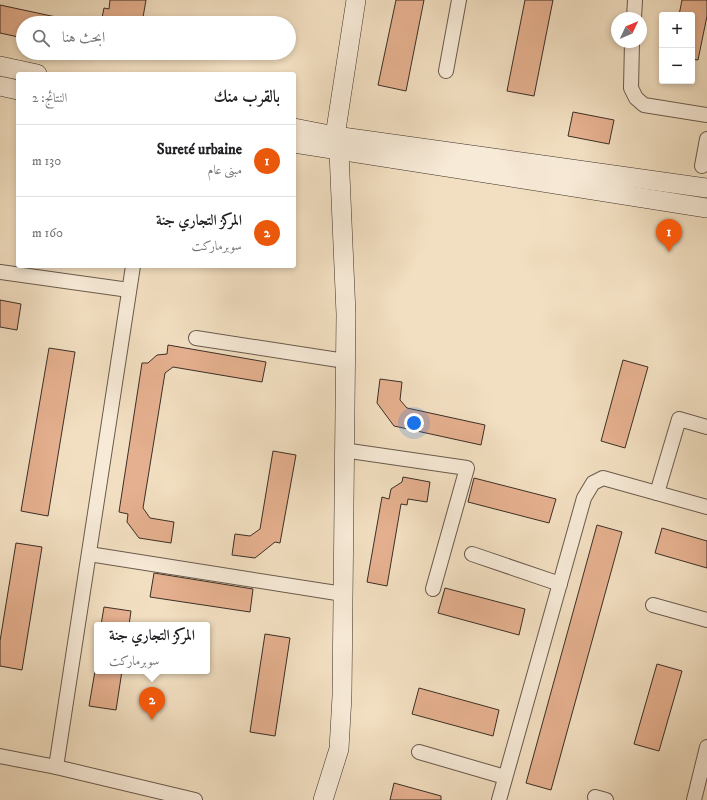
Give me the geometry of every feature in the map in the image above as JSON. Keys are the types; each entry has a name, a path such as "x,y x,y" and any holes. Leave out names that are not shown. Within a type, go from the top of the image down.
{"main road":[{"path":"323,800 339,749 342,696 343,450 346,314 337,144 356,0"},
{"path":"0,66 28,72"},
{"path":"0,86 16,90"},
{"path":"296,129 337,144 707,208"},
{"path":"296,144 337,144 707,188"}],"street":[{"path":"446,71 459,0"},
{"path":"634,12 635,0"},
{"path":"632,48 631,88 636,98 644,105 707,115"},
{"path":"702,166 707,139"},
{"path":"56,767 133,268"},
{"path":"0,272 129,290"},
{"path":"196,338 345,361"},
{"path":"657,493 679,419 707,427"},
{"path":"343,450 467,468 433,589"},
{"path":"499,800 584,498 593,483 603,478 707,507"},
{"path":"89,554 343,594"},
{"path":"472,554 560,584"},
{"path":"653,605 707,620"},
{"path":"694,800 707,747"},
{"path":"419,752 505,777"},
{"path":"0,756 56,767 195,800"}],"building":[{"path":"110,0 146,0 143,16 102,16 104,8 109,9"},
{"path":"396,0 424,0 406,91 378,85"},
{"path":"525,0 553,0 534,96 507,91"},
{"path":"682,0 707,0 707,16 698,60 695,60 695,12 680,12"},
{"path":"0,5 51,16 16,16 16,36 0,33"},
{"path":"573,112 614,120 609,144 568,136"},
{"path":"0,300 21,304 17,330 0,327"},
{"path":"168,345 266,362 262,382 173,367 165,373 143,508 150,518 174,522 171,543 139,538 127,522 128,514 119,512 142,363 148,363 157,355 167,354"},
{"path":"49,348 75,352 48,516 21,511"},
{"path":"623,360 648,367 625,448 601,441"},
{"path":"380,379 402,382 400,400 407,408 485,425 481,445 394,426 377,403"},
{"path":"273,451 296,455 280,543 275,542 255,558 232,555 235,534 250,536 260,529"},
{"path":"403,477 430,482 427,502 408,499 407,505 401,504 387,586 367,582 382,497 389,499 391,489 402,482"},
{"path":"474,478 556,499 549,523 468,502"},
{"path":"597,525 622,532 551,790 526,783"},
{"path":"662,528 707,541 707,568 655,553"},
{"path":"16,543 42,547 22,670 0,666 0,641"},
{"path":"154,573 253,589 250,612 150,597"},
{"path":"445,588 525,609 519,635 438,613"},
{"path":"104,607 131,611 129,622 102,622"},
{"path":"265,634 290,638 275,736 250,732"},
{"path":"657,664 682,671 659,751 634,744"},
{"path":"94,674 122,674 116,710 89,706"},
{"path":"419,688 499,710 493,736 412,714"},
{"path":"394,783 441,796 441,800 390,800"}],"place":[{"name":"Sureté urbaine","path":"669,252"},
{"name":"المركز التجاري جنة","path":"152,720"}]}
